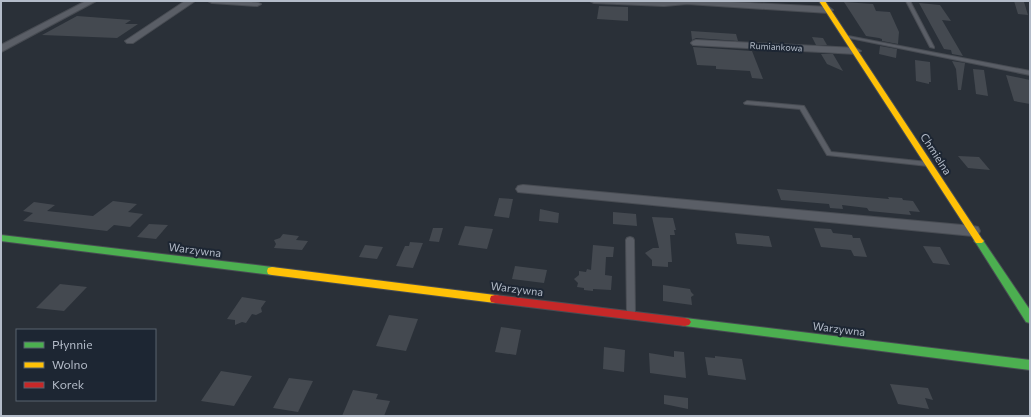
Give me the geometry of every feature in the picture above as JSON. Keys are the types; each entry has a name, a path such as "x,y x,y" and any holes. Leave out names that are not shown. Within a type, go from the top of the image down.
{"street":[{"path":"1,49 92,1"},
{"path":"130,40 191,1"},
{"path":"212,1 257,4"},
{"path":"594,1 664,4 687,2 829,10"},
{"name":"Chmielna","path":"822,1 1030,319"},
{"name":"Rumiankowa","path":"696,42 856,52"},
{"path":"523,189 973,231"},
{"name":"Warzywna","path":"1,238 1030,365"}],"lane":[{"path":"908,1 932,47"},
{"path":"845,36 1030,73"},
{"path":"747,103 802,107 829,154 928,164"},
{"path":"630,240 630,316"}],"building":[{"path":"1014,1 1024,2 1028,15 1018,14"},
{"path":"844,2 873,4 876,11 890,12 899,32 898,44 882,41 882,39 879,38 866,36"},
{"path":"919,3 940,5 951,21 942,20 963,56 952,54 951,50 944,49"},
{"path":"599,6 628,7 628,21 597,19"},
{"path":"77,16 131,20 125,24 138,24 117,38 42,35"},
{"path":"691,31 736,34 738,41 696,38 692,40"},
{"path":"812,37 823,38 827,45 816,45"},
{"path":"880,46 897,49 896,58 879,54"},
{"path":"693,47 752,51 763,79 752,78 750,71 716,69 716,66 697,65"},
{"path":"821,54 833,54 843,71 827,64"},
{"path":"915,60 930,62 931,82 929,82 929,84 916,81"},
{"path":"952,61 965,63 961,90 958,90 956,69"},
{"path":"973,69 984,70 988,96 976,94"},
{"path":"1006,75 1030,80 1030,104 1014,101"},
{"path":"958,156 979,157 990,170 968,168"},
{"path":"777,189 889,199 888,197 902,198 903,200 913,201 920,212 909,211 911,215 869,211 867,208 842,205 843,209 830,208 829,204 781,200"},
{"path":"499,198 513,199 509,218 494,216"},
{"path":"113,201 137,204 128,212 143,214 130,227 114,225 107,231 23,221 33,213 23,211 34,202 55,205 47,211 93,216"},
{"path":"540,209 559,213 558,223 539,221"},
{"path":"613,212 636,214 637,226 613,224"},
{"path":"652,217 673,218 676,230 674,230 675,235 670,235 672,262 668,262 668,267 652,266 652,260 645,253 653,248 659,248"},
{"path":"149,224 168,225 156,239 137,237"},
{"path":"465,226 493,229 487,249 458,245"},
{"path":"433,228 443,228 439,242 429,241"},
{"path":"814,228 831,229 833,233 852,235 853,238 860,238 867,257 854,256 851,250 821,247"},
{"path":"735,233 769,236 772,247 737,244"},
{"path":"283,234 299,236 296,240 308,241 302,250 274,248 276,244 274,240 280,238"},
{"path":"410,242 423,243 413,268 396,266 405,246 409,246"},
{"path":"365,245 383,247 377,259 359,257"},
{"path":"593,245 614,247 613,257 606,257 605,275 612,276 611,290 593,289 593,291 584,290 584,288 577,287 578,283 574,279 579,275 579,271 586,272 587,269 591,270"},
{"path":"923,246 940,247 950,265 933,263"},
{"path":"515,266 547,270 544,283 512,279"},
{"path":"60,284 87,287 64,311 36,308"},
{"path":"663,285 690,289 694,295 691,297 692,305 663,301"},
{"path":"242,297 266,301 261,308 262,312 256,315 252,314 246,323 242,322 235,325 235,320 227,319"},
{"path":"389,315 418,319 406,351 376,346"},
{"path":"501,327 521,330 516,355 495,352"},
{"path":"604,347 625,350 624,372 603,369"},
{"path":"674,351 684,352 686,378 650,373 649,353 674,357"},
{"path":"715,356 742,359 746,380 708,375 705,357 715,358"},
{"path":"221,371 252,376 234,406 201,401"},
{"path":"289,378 313,381 298,412 273,408"},
{"path":"890,384 928,388 933,400 925,398 929,409 898,404"},
{"path":"353,390 378,394 376,399 390,401 384,416 342,416"},
{"path":"664,395 688,398 688,409 664,404"}],"traffic: fast":[{"path":"1,238 272,271"},
{"path":"979,241 1030,319"},
{"path":"685,322 1030,365"}],"traffic: slow":[{"path":"822,1 979,241"},
{"path":"272,271 495,299"}],"traffic: jam":[{"path":"495,299 685,322"}]}
